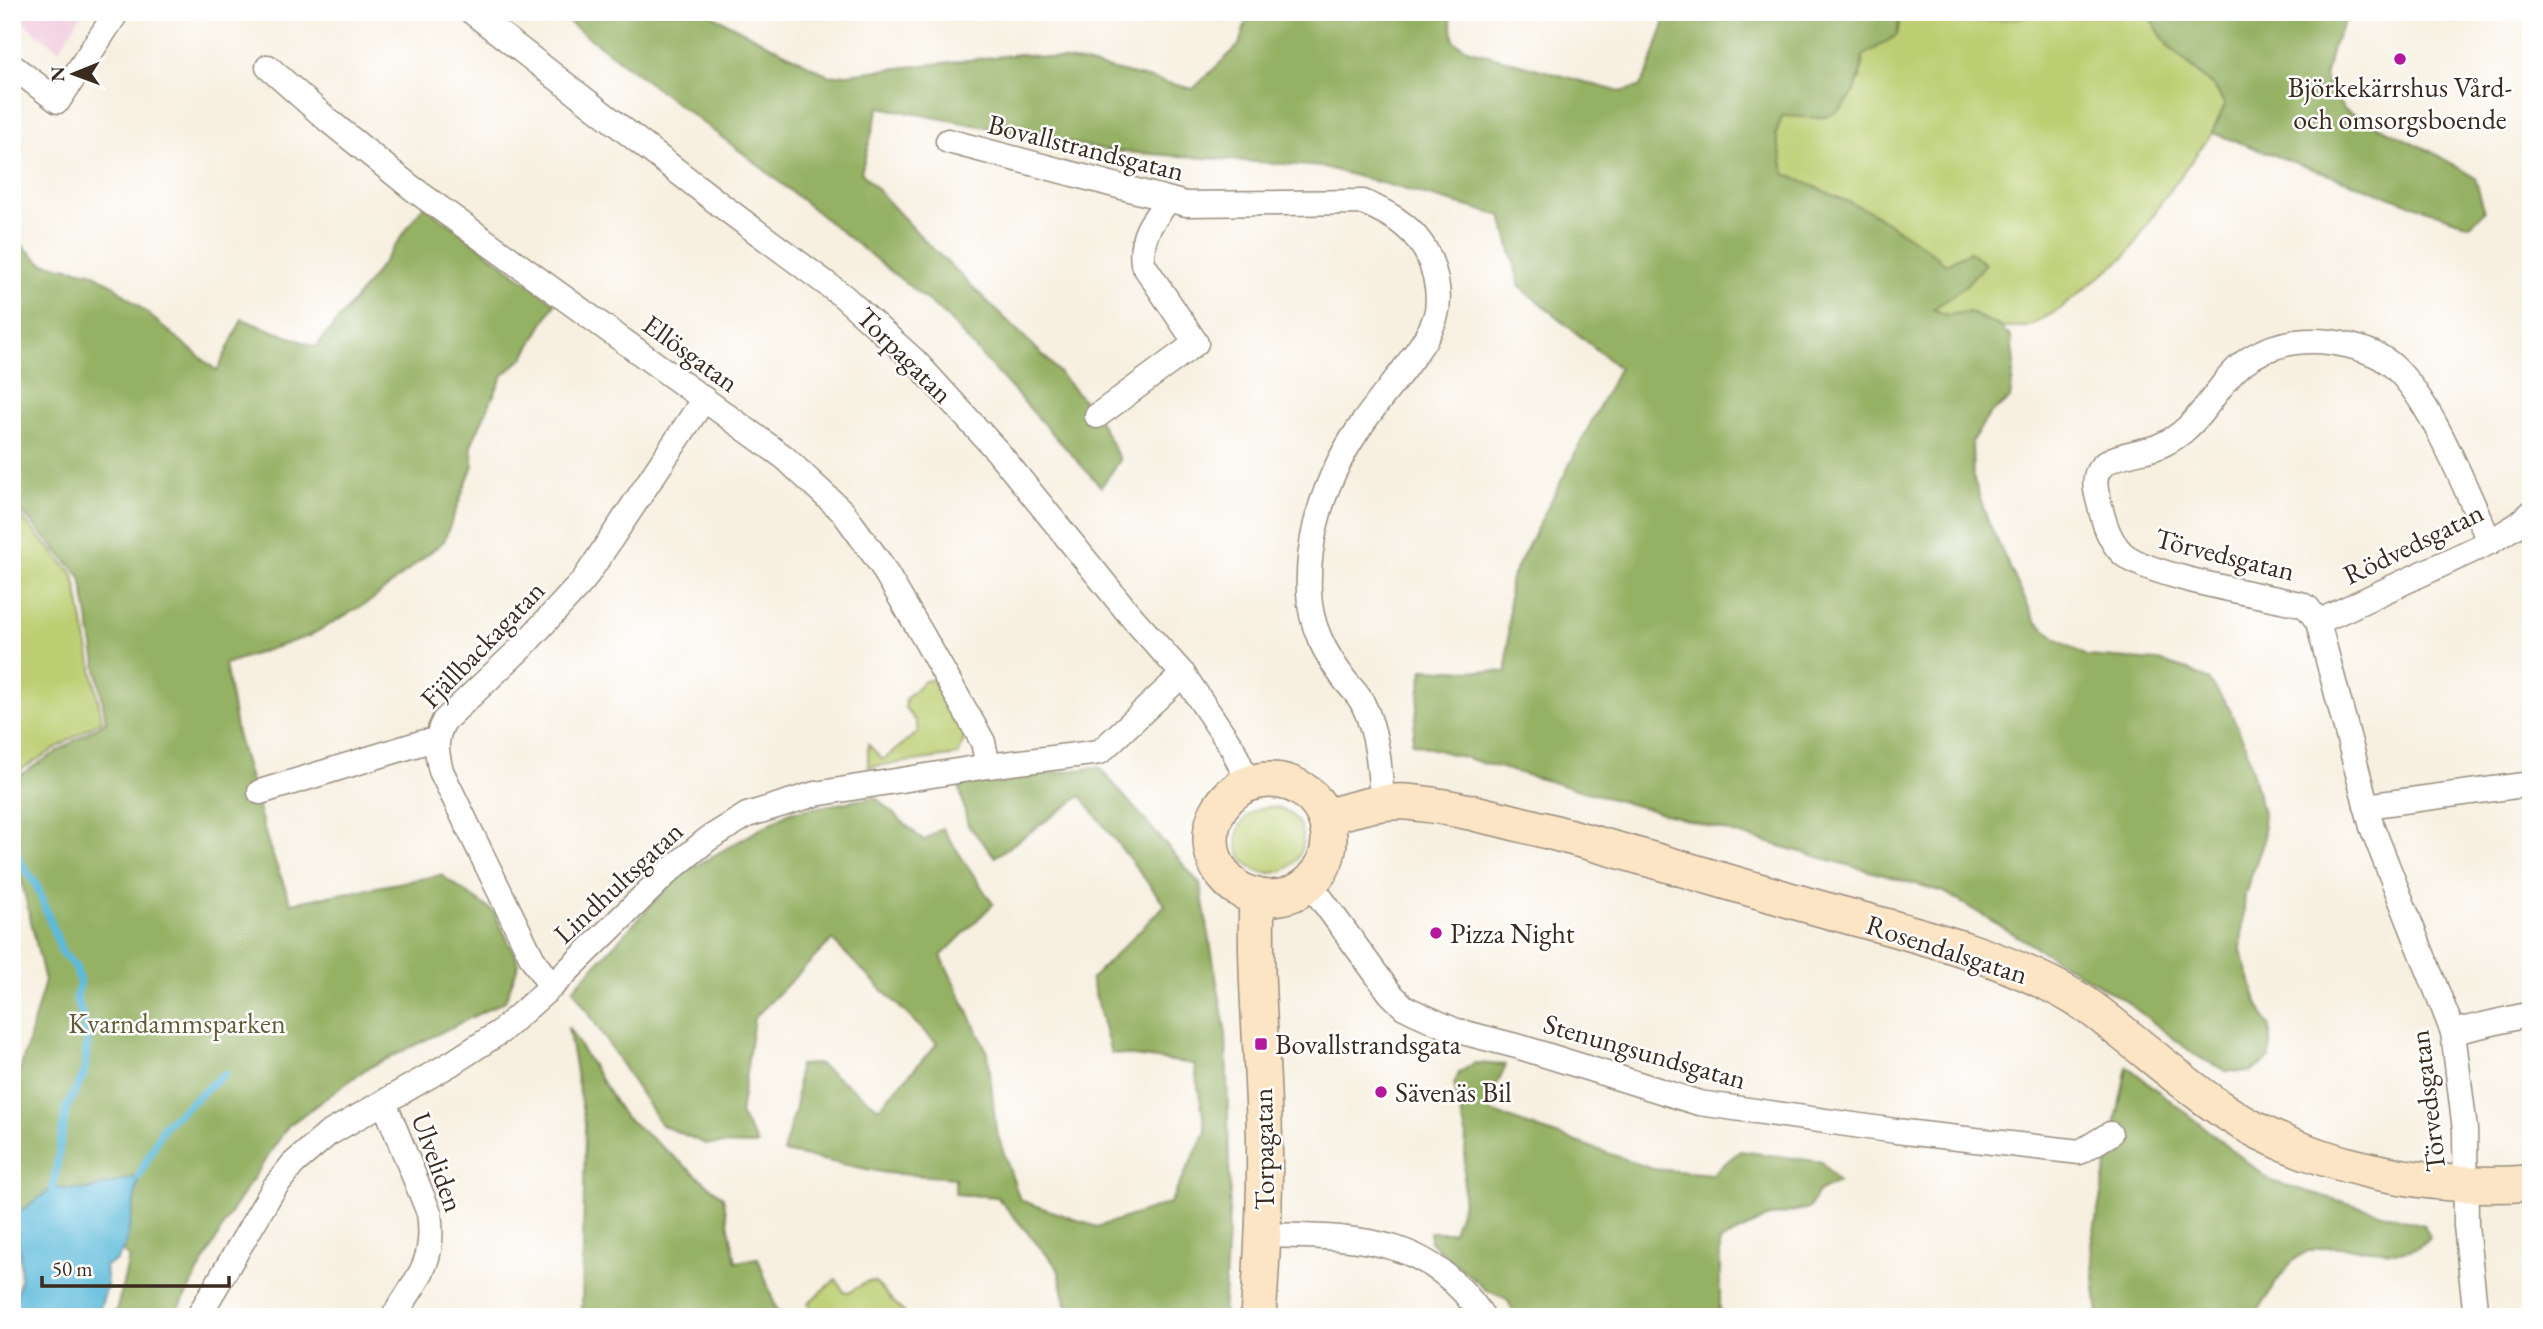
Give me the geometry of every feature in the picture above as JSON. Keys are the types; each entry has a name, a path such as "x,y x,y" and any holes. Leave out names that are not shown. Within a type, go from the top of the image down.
{"street":[{"path":"12,66 58,101 117,12"},
{"name":"Torpagatan","path":"472,12 843,296 916,362 998,452 1130,615 1183,674 1233,749 1249,785"},
{"name":"Ellösgatan","path":"268,67 329,121 412,188 784,457 844,512 880,563 929,646 983,742 988,766"},
{"name":"Bovallstrandsgatan","path":"948,142 1186,204 1363,202 1388,213 1413,232 1428,254 1435,273 1437,292 1437,313 1428,337 1357,430 1338,463 1319,509 1310,560 1312,621 1326,654 1363,702 1377,751 1382,802"},
{"path":"1097,416 1196,343 1143,264 1141,250 1151,221 1169,201"},
{"name":"Törvedsgatan","path":"2476,1317 2467,1244 2465,1130 2453,1032 2400,902 2366,806 2318,622 2308,608 2300,604 2155,570 2124,555 2111,539 2103,519 2095,486 2096,477 2101,467 2109,461 2158,446 2190,426 2236,369 2252,357 2270,348 2292,342 2334,343 2377,356 2393,367 2416,393 2432,420 2490,542"},
{"name":"Fjällbackagatan","path":"551,987 532,958 441,771 435,742 444,721 521,648 583,581 704,399"},
{"name":"Rödvedsgatan","path":"2318,622 2490,542 2531,513"},
{"name":"Lindhultsgatan","path":"198,1317 274,1188 293,1164 328,1134 452,1063 500,1032 551,987 669,871 708,839 747,815 815,794 988,766 1100,752 1183,674"},
{"path":"260,792 424,741 435,742"},
{"path":"1268,780 1291,784 1310,796 1325,817 1328,829 1327,852 1322,866 1309,882 1288,895 1257,897 1243,891 1225,877 1217,864 1211,841 1213,826 1222,805 1233,794 1249,785 1268,780"},
{"path":"2366,806 2531,784"},
{"name":"Rosendalsgatan","path":"1325,817 1382,802 1442,807 1582,840 1983,957 2033,976 2079,1000 2223,1110 2301,1152 2355,1167 2466,1185 2531,1183"},
{"name":"Stenungsundsgatan","path":"1309,882 1390,993 1414,1013 1454,1030 1520,1047 1699,1103 1754,1112 2080,1152 2110,1134"},
{"name":"Torpagatan","path":"1257,897 1255,950 1264,1119 1264,1235 1258,1317"},
{"path":"2453,1032 2531,1014"},
{"name":"Ulveliden","path":"384,1102 426,1203 432,1230 431,1248 425,1268 393,1317"},
{"path":"1264,1235 1326,1237 1390,1245 1416,1255 1452,1280 1471,1298 1483,1317"}],"shaded area":[{"path":"12,12 83,12 59,50 12,15"}],"green space":[{"path":"555,12 706,12 830,76 1020,54 1081,62 1193,89 1239,45 1249,12 1452,12 1454,41 1470,50 1620,92 1639,87 1648,72 1668,12 1901,12 1897,35 1863,56 1854,92 1844,106 1823,117 1782,116 1776,134 1785,174 1869,211 1946,264 1969,252 1985,264 1964,287 1933,309 1946,315 1968,312 2001,327 2011,337 2014,364 2010,399 1989,415 1972,441 1973,477 1988,521 2035,621 2056,638 2086,656 2158,661 2188,670 2209,680 2229,708 2246,746 2263,814 2264,840 2245,894 2241,950 2257,1001 2270,1027 2270,1059 2250,1072 2226,1071 2195,1055 2127,1002 1944,892 1412,743 1423,669 1507,672 1510,581 1619,368 1520,287 1502,216 1323,167 1112,151 879,107 861,172 925,241 1049,361 1097,416 1120,460 1101,487 943,313 748,157"},
{"path":"1901,12 1939,12 1968,22 2023,18 2038,12 2146,12 2169,47 2216,89 2225,105 2212,133 2128,254 2060,309 2028,327 2001,327 1968,312 1946,315 1933,309 1964,287 1946,267 1926,249 1882,220 1785,174 1776,134 1782,116 1827,116 1860,78 1863,56 1897,35"},
{"path":"2146,12 2350,12 2332,47 2325,77 2343,109 2432,152 2475,178 2485,212 2470,225 2212,133 2225,105 2216,89 2169,47"},
{"name":"Kvarndammsparken","path":"424,205 555,303 524,357 503,375 471,445 473,465 444,541 372,600 309,636 225,664 237,734 269,846 291,903 441,875 494,912 519,963 505,1001 366,1069 288,1126 232,1210 174,1317 115,1317 129,1258 98,1223 62,1191 12,1227 12,1099 45,981 12,841 12,780 106,721 81,577 12,501 12,237 42,263 91,272 113,285 217,371 242,319 316,347 369,282"},
{"path":"12,507 74,575 102,720 12,775"},
{"path":"934,680 967,732 958,755 868,767 868,744 883,760 918,732 916,721 905,708 906,698 923,682"},
{"path":"1099,767 1200,884 1226,1034 1230,1197 1223,1317 1069,1317 1058,1268 997,1197 955,1194 955,1178 886,1173 783,1152 796,1107 799,1065 819,1064 879,1108 937,1044 832,940 754,1018 740,1114 758,1145 706,1144 661,1125 573,989 678,876 790,812 875,797 924,841 942,828 993,904 941,956 988,1053 996,1130 1020,1200 1097,1227 1170,1203 1206,1132 1194,1064 1111,1053 1091,979 1165,905 1081,796 995,857 968,825 959,785"},
{"path":"1263,807 1277,807 1289,812 1298,821 1303,840 1301,853 1294,864 1277,873 1263,873 1251,868 1242,859 1237,847 1237,833 1242,821 1251,812"},
{"path":"568,1027 623,1115 723,1197 736,1262 758,1258 779,1317 582,1317 585,1124"},
{"path":"1474,1063 1506,1065 1494,1090 1491,1112 1653,1169 1712,1174 1740,1151 1822,1162 1838,1182 1818,1192 1809,1208 1769,1217 1720,1241 1720,1317 1516,1317 1507,1299 1486,1290 1430,1242 1430,1232 1453,1232 1463,1202 1466,1134 1454,1084 1459,1073"},
{"path":"2127,1066 2271,1181 2424,1225 2430,1237 2417,1247 2401,1251 2326,1247 2308,1251 2287,1268 2254,1317 2098,1317 2091,1245"},
{"path":"836,1279 844,1292 850,1292 868,1281 875,1282 908,1317 819,1317 808,1303"}],"water":[{"path":"139,1176 126,1245 116,1261 105,1266 107,1287 97,1317 12,1317 12,1301 17,1293 21,1272 16,1214 53,1188 88,1190"}],"waterway":[{"path":"12,832 18,859 36,884 62,952 76,968 80,984 76,997 88,1034 84,1074 66,1109 53,1188"},
{"path":"139,1176 164,1126 224,1074"}],"place":[{"name":"Björkekärrshus Vård- och omsorgsboende","path":"2400,59"},
{"name":"Pizza Night","path":"1436,933"},
{"name":"Bovallstrandsgata","path":"1261,1044"},
{"name":"Sävenäs Bil","path":"1381,1092"}]}
